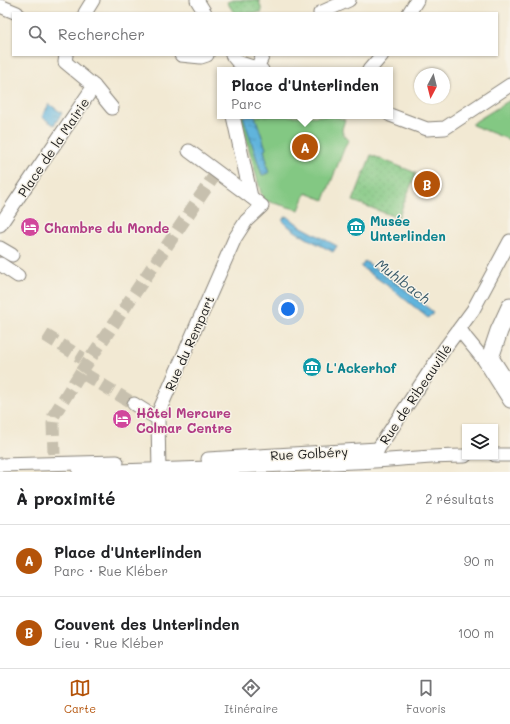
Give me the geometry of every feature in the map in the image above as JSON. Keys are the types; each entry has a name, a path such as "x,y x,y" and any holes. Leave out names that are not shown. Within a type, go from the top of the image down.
{"main road":[{"path":"510,307 499,331 490,358 510,389"}],"street":[{"path":"85,12 93,0"},
{"path":"197,0 204,12"},
{"path":"322,12 349,0"},
{"path":"410,12 417,0"},
{"path":"0,6 15,12"},
{"name":"Place de la Mairie","path":"0,226 94,86 65,62 66,56"},
{"path":"233,56 236,61 253,67"},
{"path":"259,67 262,56"},
{"path":"372,67 381,56"},
{"path":"393,117 427,129 444,128 510,85"},
{"path":"94,86 112,108"},
{"path":"234,119 251,197"},
{"path":"189,151 251,197"},
{"name":"Rue du Rempart","path":"159,468 158,419 160,409 235,238 246,221 262,206 251,197"},
{"name":"Rue de Ribeauvillé","path":"376,455 445,348 474,310 510,241"},
{"path":"0,248 12,256"},
{"path":"0,264 18,276"},
{"path":"460,329 467,332 490,358"},
{"path":"460,329 484,360 510,401"},
{"path":"134,404 158,419"},
{"name":"Rue Golbéry","path":"0,465 55,463 159,468 321,463 376,455"},
{"name":"Rue Golbéry","path":"79,472 376,455 462,456"},
{"path":"498,455 510,455"},
{"path":"321,463 332,472"}],"green space":[{"path":"234,0 259,0 262,12 233,12 227,2"},
{"path":"510,100 510,140 472,125 473,123"},
{"path":"241,119 244,119 262,175 269,173 264,150 266,149 256,119 345,120 342,131 349,140 346,144 324,200 306,193 299,210 263,200"},
{"path":"371,155 416,173 398,218 353,201"}],"water":[{"path":"49,104 62,113 54,125 42,117"},
{"path":"244,119 256,119 266,149 264,150 269,173 262,175"},
{"path":"287,216 300,226 337,246 333,252 293,230 282,220"},
{"path":"365,261 405,289 433,312 428,318 391,288 361,267"}],"tunnel":[{"path":"81,372 217,172"},
{"path":"45,335 82,358"},
{"path":"54,454 54,415 81,372 134,404"}],"place":[{"name":"Place d'Unterlinden","path":"305,147"},
{"name":"Couvent des Unterlinden","path":"427,184"},
{"name":"Chambre du Monde","path":"30,227"},
{"name":"Musée Unterlinden","path":"356,227"},
{"name":"L'Ackerhof","path":"312,367"},
{"name":"Hôtel Mercure Colmar Centre","path":"122,419"}],"water label":[{"name":"Muhlbach","path":"403,281"}]}
